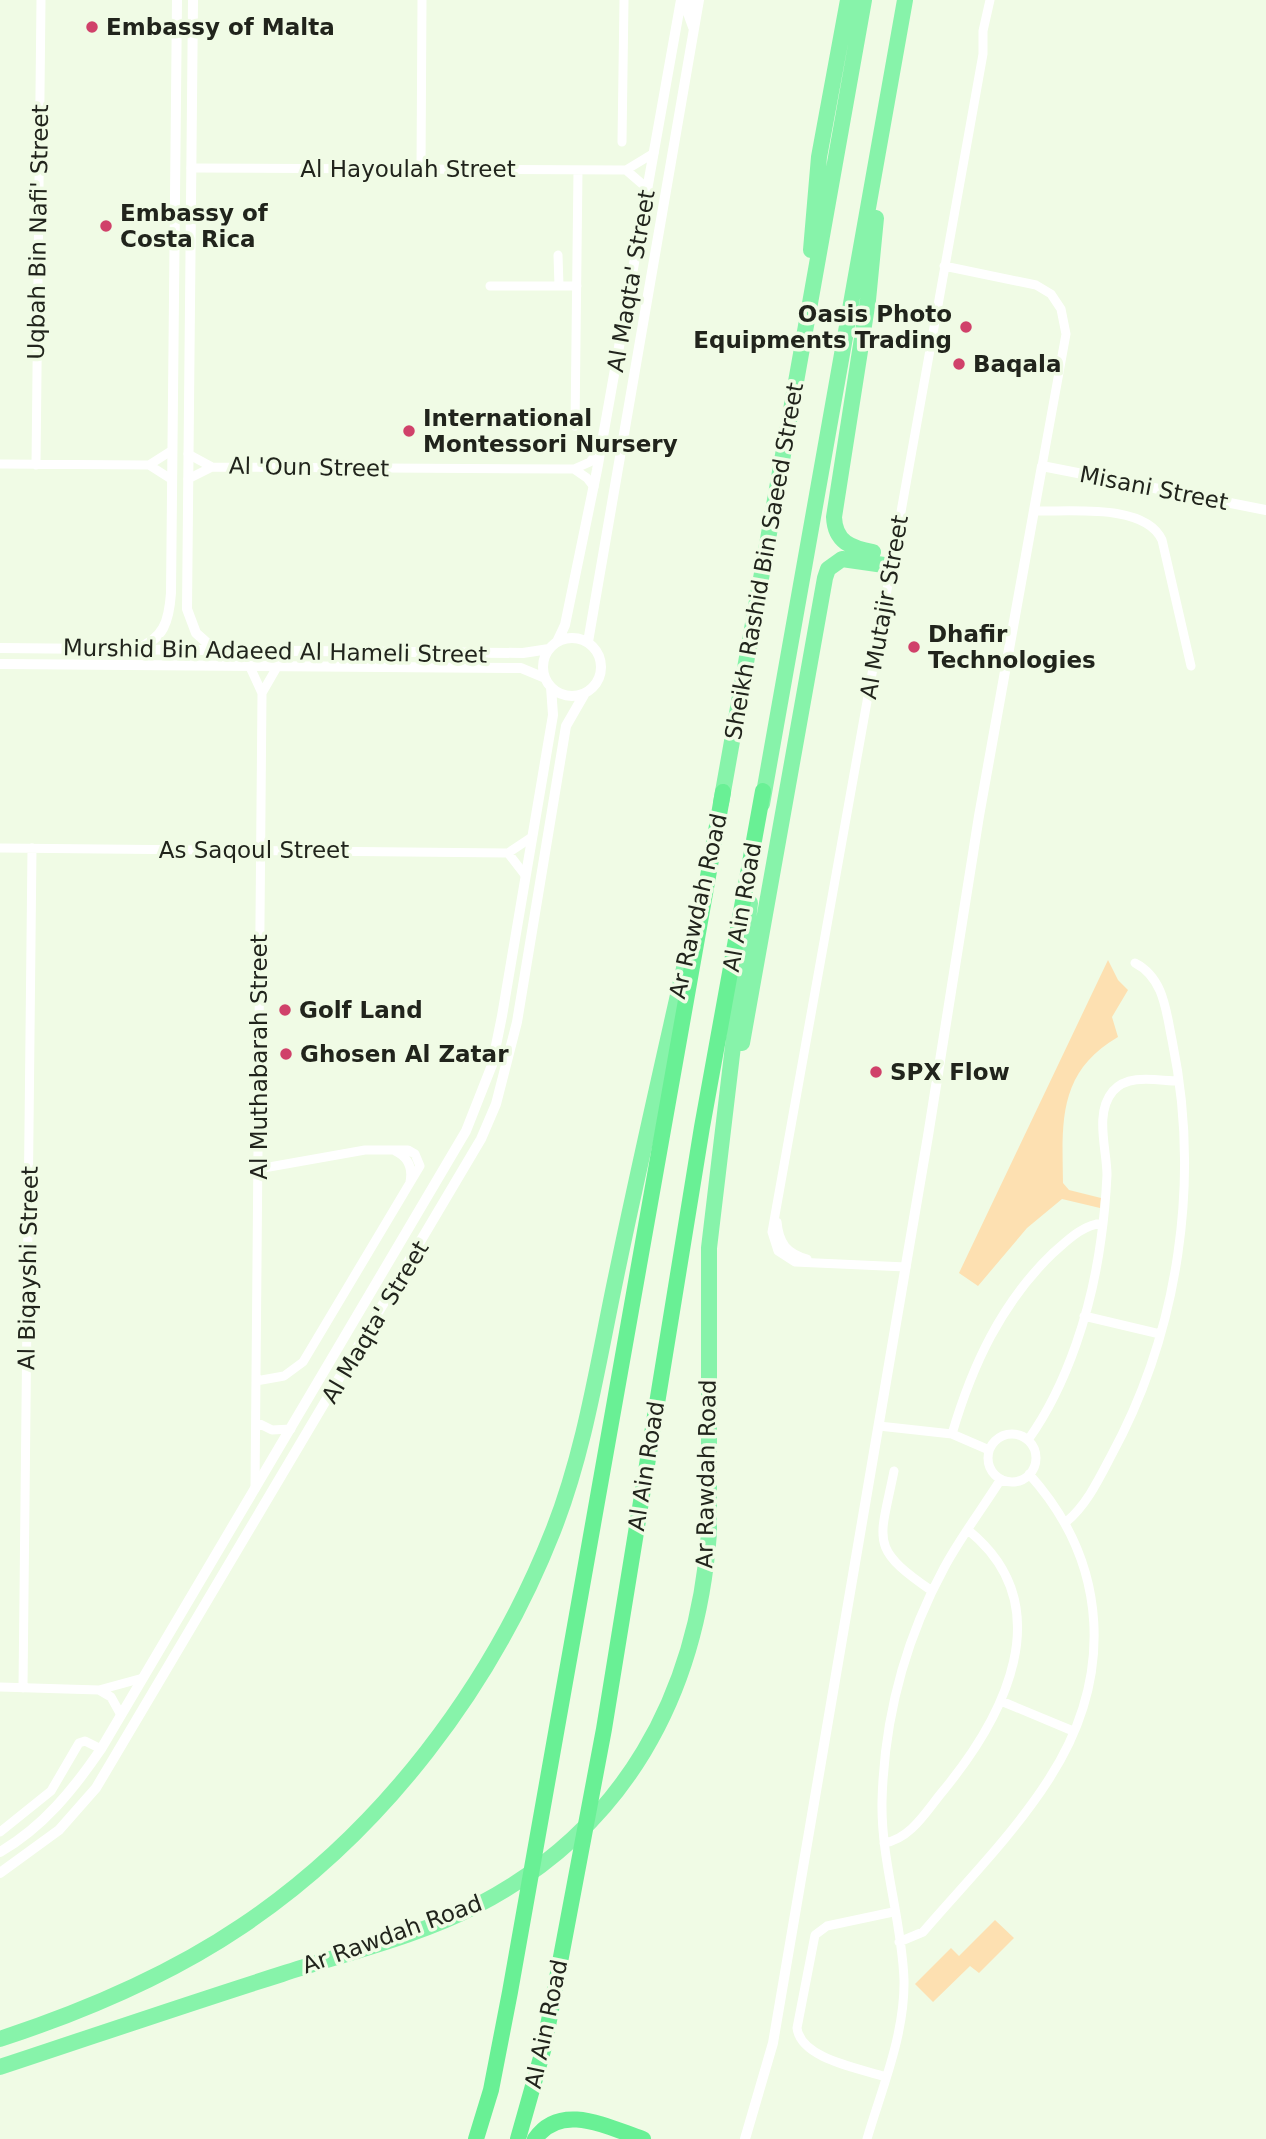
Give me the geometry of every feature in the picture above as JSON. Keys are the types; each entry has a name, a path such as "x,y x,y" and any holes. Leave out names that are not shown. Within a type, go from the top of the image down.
{"highway":[{"path":"810,303 815,188 848,0"},
{"name":"Sheikh Rashid Bin Saeed Street","path":"723,792 864,0"},
{"name":"Sheikh Rashid Bin Saeed Street","path":"763,791 907,0"},
{"path":"888,100 868,300 834,517 837,534 848,546 892,561"},
{"path":"714,1196 825,578 834,563 842,559 892,561"},
{"name":"Ar Rawdah Road","path":"0,2067 395,1937 475,1907 537,1868 594,1817 631,1771 659,1727 678,1687 699,1616 709,1533 708,1317 714,1196 763,791"},
{"name":"Al Ain Road","path":"519,2139 544,2047 604,1729 702,1127 763,791"},
{"name":"Ar Rawdah Road","path":"0,2039 87,2008 189,1959 244,1925 296,1884 351,1834 422,1757 456,1712 514,1617 554,1528 572,1477 723,792"},
{"name":"Al Ain Road","path":"476,2139 491,2090 510,1992 723,792"},
{"path":"0,2032 34,2028"},
{"path":"535,2139 544,2128 569,2119 586,2120 643,2139"}],"street":[{"name":"Uqbah Bin Nafi' Street","path":"36,465 41,0"},
{"path":"136,649 148,645 165,627 170,593 177,0"},
{"path":"193,0 187,593 190,621 205,643 215,650"},
{"path":"421,169 422,0"},
{"path":"622,142 624,0"},
{"name":"Al Maqta' Street","path":"553,645 565,625 594,487 681,0"},
{"path":"691,0 688,13 694,30"},
{"name":"Al Maqta' Street","path":"588,642 699,0"},
{"name":"Al Mutajir Street","path":"906,1267 795,1262 778,1251 772,1232 990,0"},
{"path":"175,114 186,111 192,114"},
{"path":"648,189 626,170 654,153"},
{"name":"Al Hayoulah Street","path":"191,168 626,170"},
{"path":"575,426 578,170"},
{"path":"640,330 633,336 627,332 642,244 643,212"},
{"path":"558,256 558,286"},
{"path":"745,2139 773,2043 906,1267 977,830 1066,334 1061,309 1051,295 1036,285 944,266"},
{"path":"490,286 577,286"},
{"path":"594,487 574,469 590,461 601,448"},
{"path":"0,464 149,465 172,451"},
{"name":"Al 'Oun Street","path":"188,454 212,467"},
{"path":"149,465 171,479"},
{"name":"Misani Street","path":"1042,466 1266,510"},
{"name":"Al 'Oun Street","path":"188,479 212,467 574,469"},
{"path":"1034,511 1120,514 1153,526 1162,540 1191,666"},
{"path":"170,593 187,593"},
{"path":"567,638 588,642 596,649 602,669 593,687 585,694 567,696 548,682 543,663 553,645 567,638"},
{"name":"Murshid Bin Adaeed Al Hameli Street","path":"0,648 523,653 553,645"},
{"name":"Murshid Bin Adaeed Al Hameli Street","path":"0,664 521,668 548,682"},
{"name":"Al Muthabarah Street","path":"250,667 262,693 255,1491"},
{"name":"Al Muthabarah Street","path":"262,693 277,667"},
{"name":"Al Maqta' Street","path":"0,1852 46,1818 78,1782 101,1749 466,1131 481,1096 502,1016 553,715 548,682"},
{"name":"Al Maqta' Street","path":"0,1873 60,1830 96,1788 201,1617 464,1171 496,1104 517,1022 566,726 585,694"},
{"path":"525,874 508,853 532,837"},
{"name":"As Saqoul Street","path":"0,848 508,853"},
{"name":"Al Biqayshi Street","path":"23,1688 32,848"},
{"path":"1066,1522 1080,1509 1115,1449 1136,1403 1160,1334 1176,1267 1183,1207 1184,1131 1179,1081 1159,985 1150,972 1135,963"},
{"path":"1028,1440 1062,1376 1084,1316 1102,1223 1107,1177 1104,1121 1109,1096 1116,1088 1135,1080 1179,1081"},
{"path":"256,1381 284,1376 303,1362 419,1170 418,1157 408,1150 352,1151 258,1169"},
{"path":"952,1434 977,1361 1007,1308 1032,1276 1061,1247 1084,1227 1102,1223"},
{"path":"366,1303 372,1303 379,1316"},
{"path":"1084,1316 1160,1334"},
{"path":"256,1422 272,1430 291,1429"},
{"path":"878,1426 952,1434 989,1450"},
{"path":"1016,1434 1028,1440 1036,1457 1029,1474 1019,1481 1001,1479 989,1463 989,1450 1003,1435 1016,1434"},
{"path":"894,1471 883,1528 885,1548 895,1564 932,1591"},
{"path":"899,1942 923,1932 1000,1845 1049,1778 1073,1731 1089,1679 1095,1625 1088,1574 1066,1522 1029,1474"},
{"path":"867,2139 903,2011 904,1980 884,1843 883,1776 890,1722 906,1658 932,1591 1001,1479"},
{"path":"884,1843 902,1837 916,1824 975,1749 1001,1702 1017,1636 1014,1602 1007,1580 994,1557 968,1530"},
{"path":"192,1597 189,1614 194,1618 201,1617"},
{"path":"0,1687 99,1690 143,1678"},
{"path":"99,1690 116,1703 121,1715"},
{"path":"1001,1702 1073,1731"},
{"path":"0,1832 51,1791 79,1743 85,1741 101,1749"},
{"path":"886,2077 810,2051 799,2039 797,2028 815,1935 827,1926 893,1912"}],"shaded area":[{"path":"1108,960 1118,980 1128,990 1112,1017 1118,1037 1098,1051 1074,1082 1064,1119 1063,1139 1063,1183 1069,1190 1101,1198 1100,1208 1062,1199 1027,1228 978,1286 959,1273"},
{"path":"995,1920 1014,1938 979,1973 970,1966 933,2002 915,1984 951,1948 959,1956"}],"place":[{"name":"Embassy of Malta","path":"92,27"},
{"name":"Embassy of Costa Rica","path":"106,226"},
{"name":"Oasis Photo Equipments Trading","path":"966,327"},
{"name":"Baqala","path":"959,364"},
{"name":"International Montessori Nursery","path":"409,431"},
{"name":"Dhafir Technologies","path":"914,647"},
{"name":"Golf Land","path":"285,1010"},
{"name":"Ghosen Al Zatar","path":"286,1054"},
{"name":"SPX Flow","path":"876,1072"}]}
